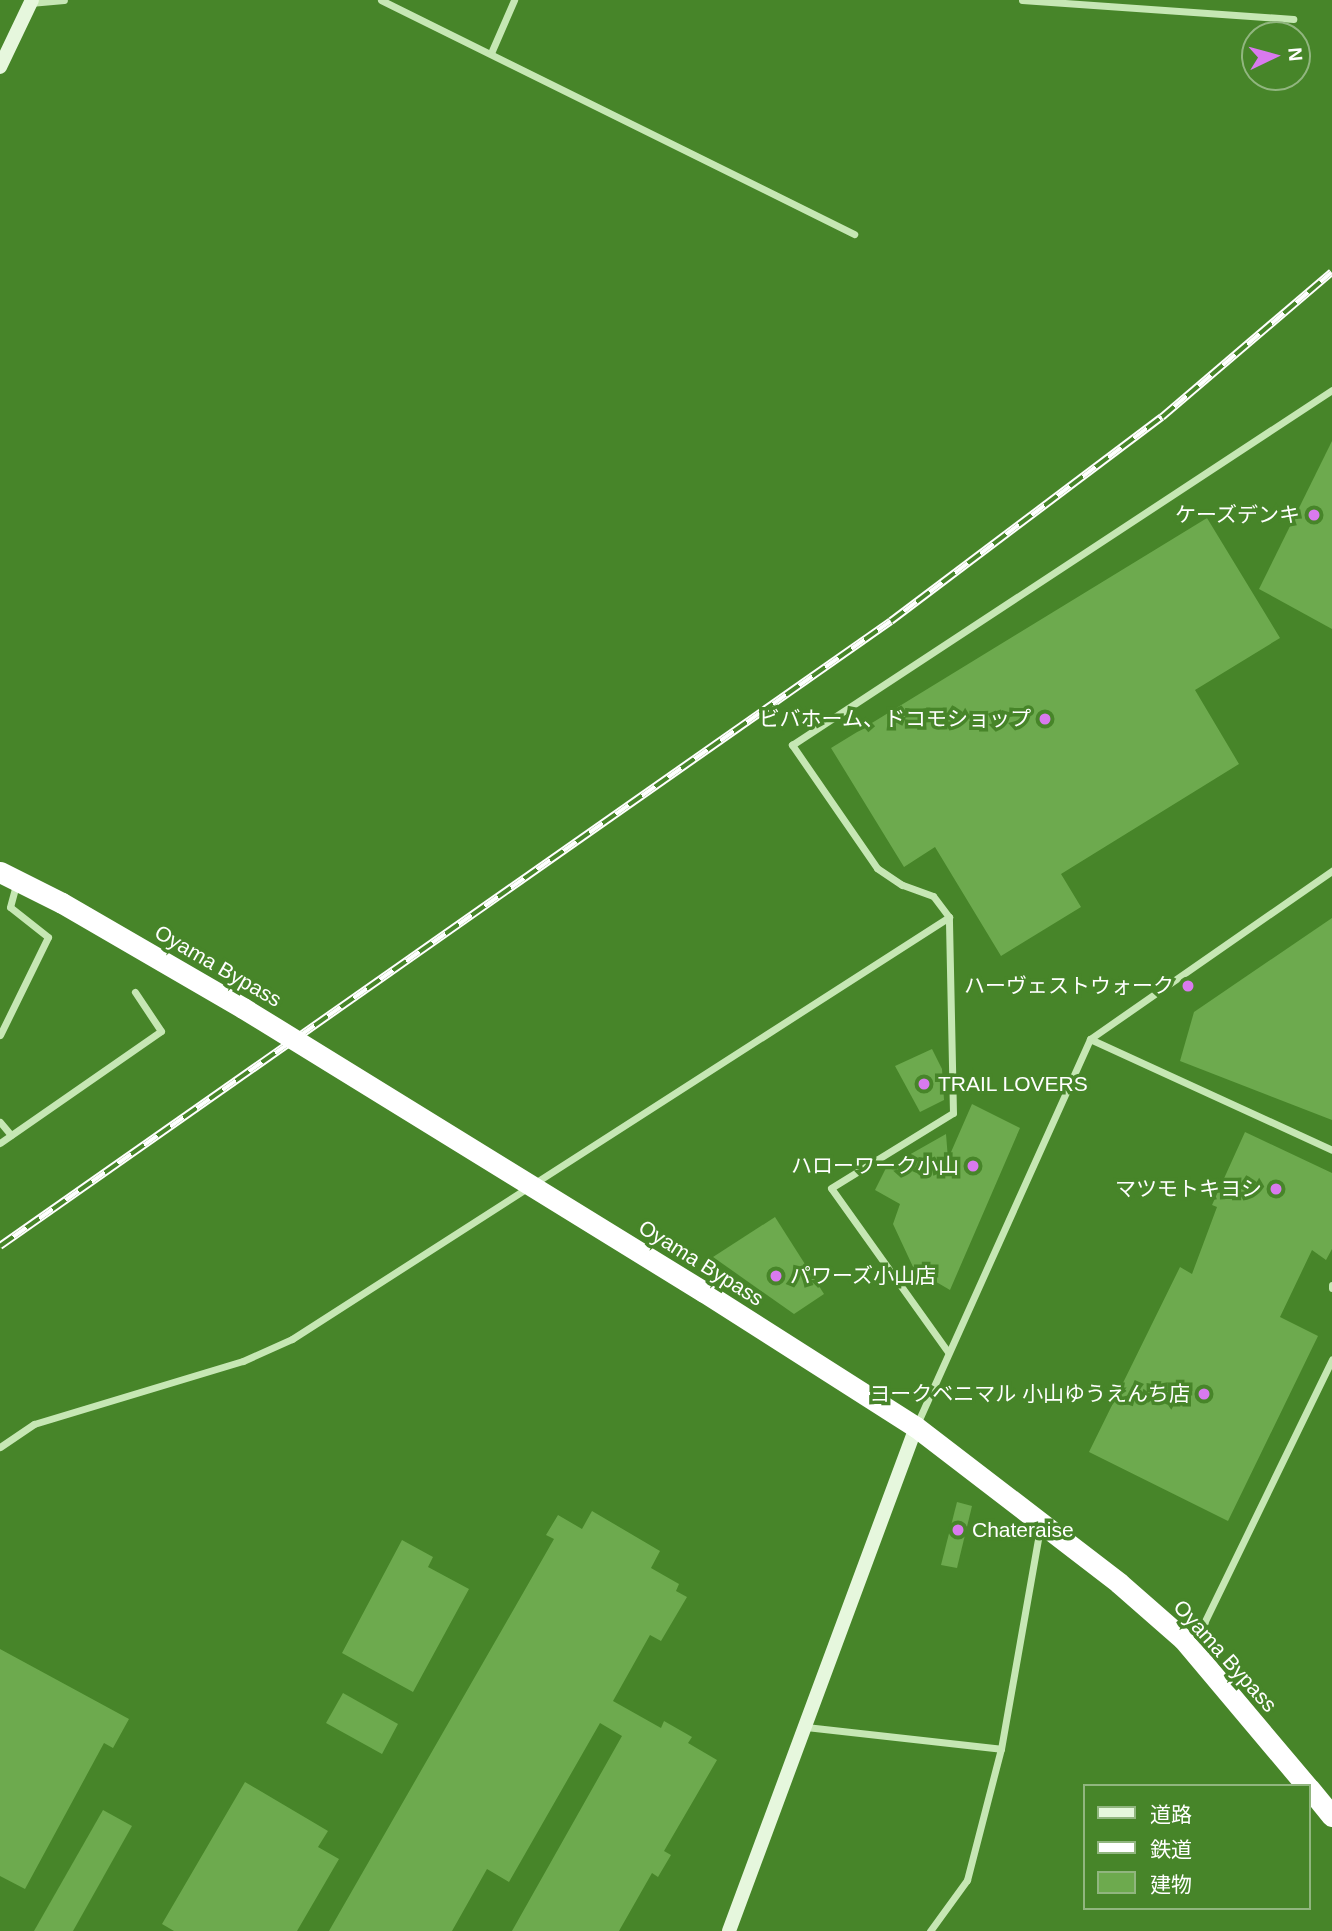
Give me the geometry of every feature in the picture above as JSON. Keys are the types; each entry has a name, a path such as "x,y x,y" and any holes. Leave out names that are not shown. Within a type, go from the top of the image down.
{"highway":[{"name":"Oyama Bypass","path":"8,876 62,904 243,1009 916,1427 1041,1521 1183,1639 1305,1784"},
{"name":"Oyama Bypass","path":"1311,1791 1332,1816"}],"street":[{"path":"0,66 30,1 64,0"},
{"path":"381,0 854,234"},
{"path":"491,53 514,0"},
{"path":"1022,0 1293,19"},
{"path":"948,1352 831,1188 953,1113 949,917 933,896 887,878 877,868 792,745 1332,390"},
{"path":"729,1931 916,1427 1090,1039 1332,871"},
{"path":"0,1035 48,937 10,907 8,876"},
{"path":"0,1447 34,1424 232,1365 292,1339 949,917"},
{"path":"0,1143 161,1031 135,992"},
{"path":"1090,1039 1332,1150"},
{"path":"0,1122 11,1135"},
{"path":"1183,1639 1204,1623 1332,1359"},
{"path":"930,1931 967,1880 1001,1749 1041,1521"},
{"path":"806,1727 1001,1749"}],"building":[{"name":"ケーズデンキ","path":"1332,441 1332,629 1259,589"},
{"name":"ビバホーム、ドコモショップ","path":"1207,518 1280,638 1195,690 1239,764 1061,874 1081,907 1001,956 935,847 904,867 831,748"},
{"path":"1332,918 1332,1120 1180,1061 1194,1012"},
{"name":"TRAIL LOVERS","path":"932,1049 942,1069 944,1100 920,1112 895,1066"},
{"path":"972,1104 1020,1128 950,1290 914,1269 893,1224 900,1204 875,1190 886,1168 946,1134 948,1159"},
{"name":"ヨークベニマル 小山ゆうえんち店","path":"1245,1132 1332,1173 1332,1249 1326,1260 1312,1250 1280,1317 1318,1336 1228,1521 1089,1452 1180,1267 1192,1274 1217,1207 1212,1205"},
{"name":"パワーズ小山店","path":"775,1217 824,1294 794,1314 713,1257"},
{"name":"Chateraise","path":"957,1502 972,1506 957,1568 941,1565"},
{"path":"592,1511 660,1551 651,1568 679,1584 676,1591 687,1597 661,1641 650,1635 613,1701 661,1728 664,1721 692,1737 688,1743 717,1760 664,1851 671,1855 658,1877 652,1873 619,1931 512,1931 622,1736 600,1723 509,1882 487,1869 452,1931 329,1931 554,1539 546,1535 558,1515 582,1529"},
{"path":"402,1540 433,1557 428,1567 469,1589 413,1692 342,1653"},
{"path":"0,1649 129,1719 113,1748 104,1743 25,1889 0,1876"},
{"path":"343,1693 398,1724 382,1754 326,1723"},
{"path":"245,1782 328,1831 318,1847 339,1859 297,1931 174,1931 162,1924"},
{"path":"103,1810 132,1826 73,1931 34,1931"}],"railway":[{"path":"0,1246 891,621 1162,417 1332,272"}],"place":[{"name":"ケーズデンキ","path":"1314,515"},
{"name":"ビバホーム、ドコモショップ","path":"1045,719"},
{"name":"ハーヴェストウォーク","path":"1188,986"},
{"name":"TRAIL LOVERS","path":"924,1084"},
{"name":"ハローワーク小山","path":"973,1166"},
{"name":"マツモトキヨシ","path":"1276,1189"},
{"name":"パワーズ小山店","path":"776,1276"},
{"name":"ヨークベニマル 小山ゆうえんち店","path":"1204,1394"},
{"name":"Chateraise","path":"958,1530"}]}
